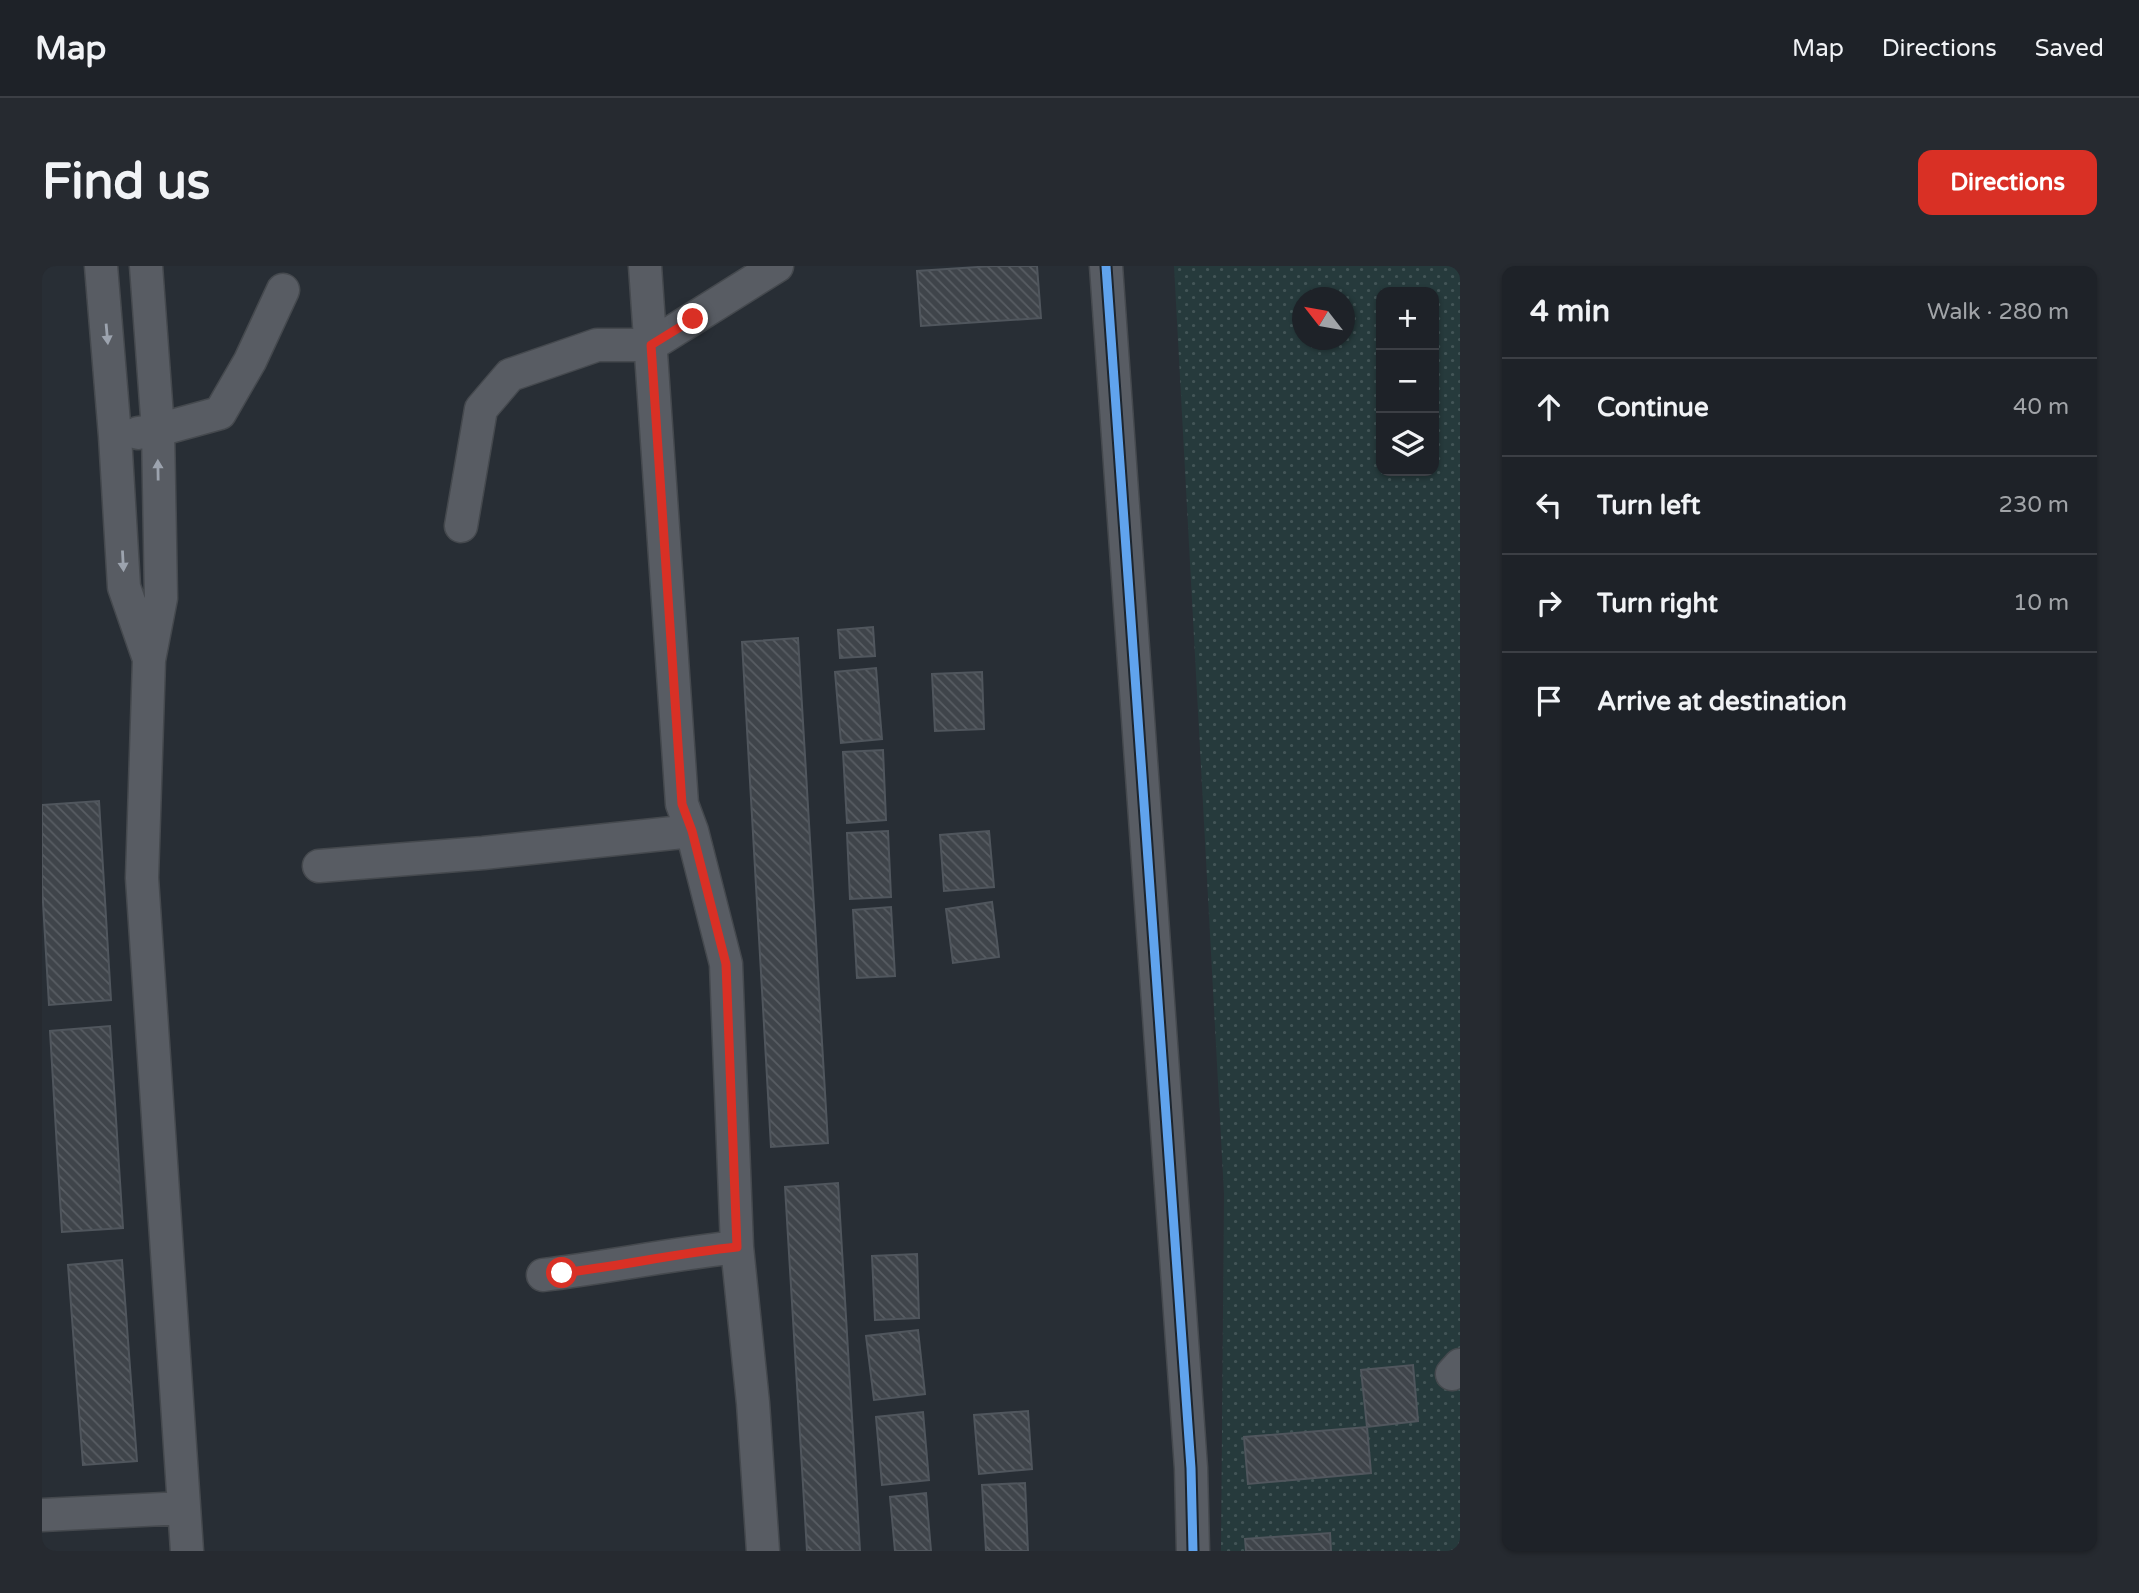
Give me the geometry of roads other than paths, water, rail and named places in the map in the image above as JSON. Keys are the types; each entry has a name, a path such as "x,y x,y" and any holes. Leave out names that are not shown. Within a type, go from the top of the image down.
{"street":[{"path":"101,266 124,587 149,660"},
{"path":"146,266 158,430 161,598 149,660 142,878 187,1551"},
{"path":"645,266 682,804 692,831 726,964 737,1247 753,1403 763,1551"},
{"path":"461,526 481,410 510,375 597,345 651,345 777,266"},
{"path":"1106,266 1191,1468 1193,1551"},
{"path":"115,436 158,430 220,413 250,361 283,290"},
{"path":"319,866 483,853 692,831"},
{"path":"543,1275 737,1247"},
{"path":"42,1515 184,1508"}]}
